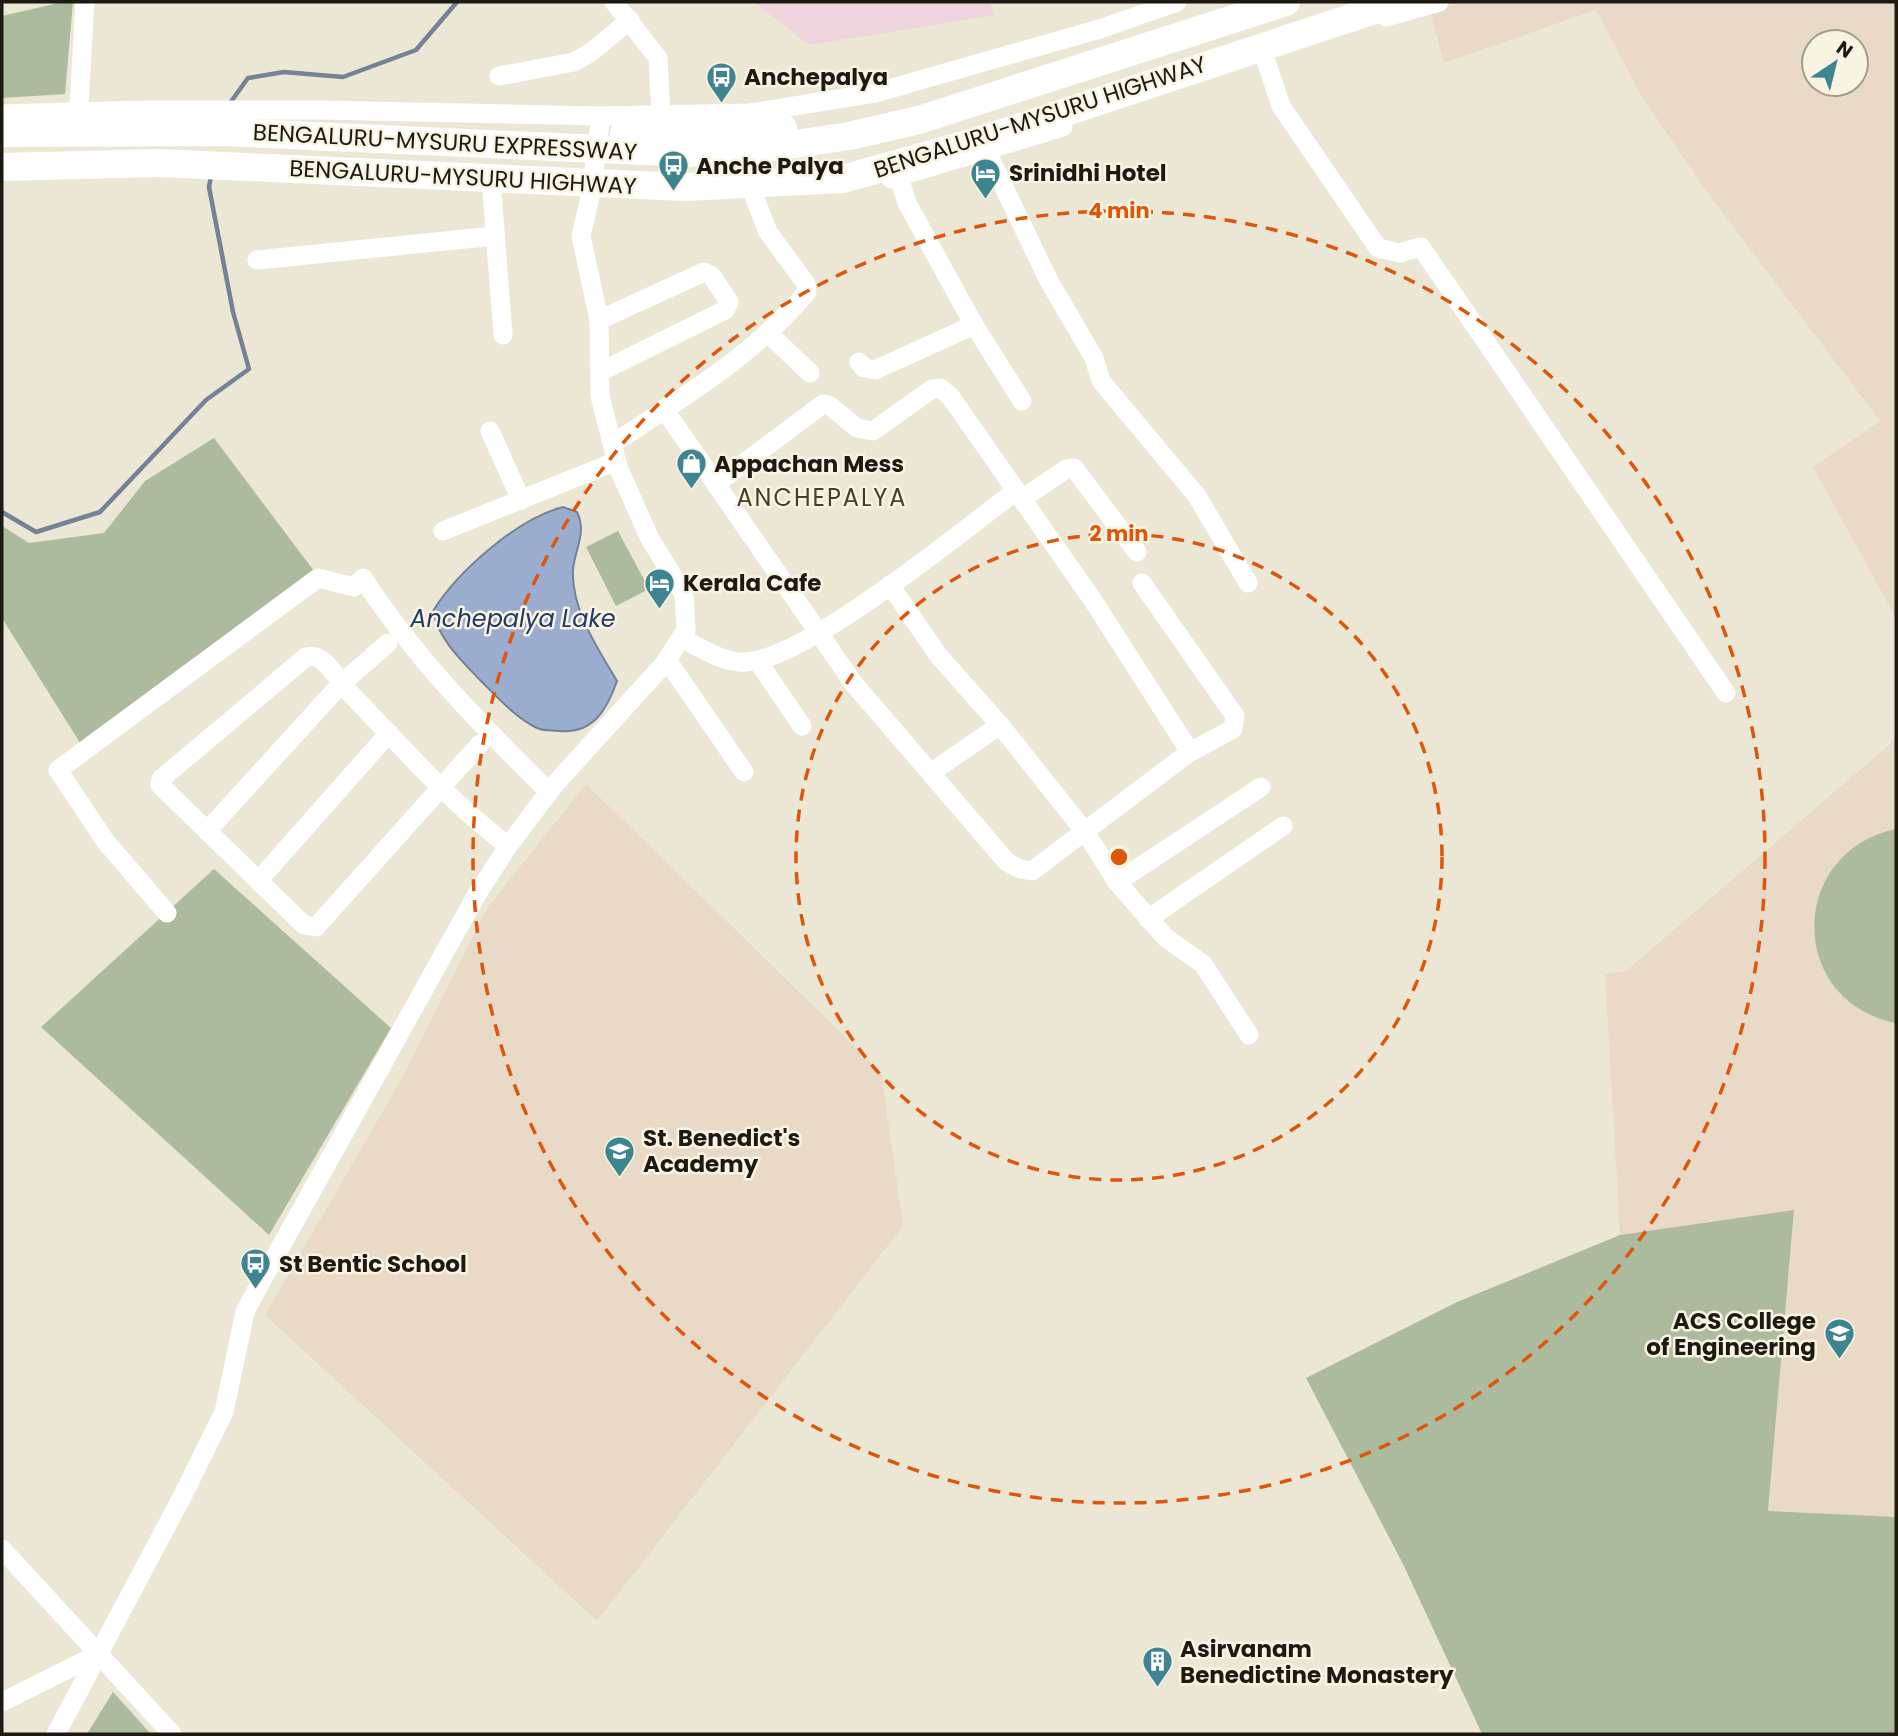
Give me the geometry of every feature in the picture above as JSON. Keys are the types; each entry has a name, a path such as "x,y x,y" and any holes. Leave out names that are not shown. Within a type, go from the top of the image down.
{"highway":[{"name":"BENGALURU-MYSURU EXPRESSWAY","path":"2,124 78,117 147,115 800,128 938,97 1229,2"},
{"name":"BENGALURU-MYSURU EXPRESSWAY","path":"2,133 224,132 687,153 776,147 849,136 919,120 1286,2"},
{"path":"2,158 223,157 687,178 779,172 926,145 1368,2"},
{"name":"BENGALURU-MYSURU HIGHWAY","path":"2,167 159,168 592,188 685,187 844,179 981,140 1399,2"}],"street":[{"path":"78,117 85,2"},
{"path":"614,2 658,58 661,115"},
{"name":"BENGALURU-MYSURU EXPRESSWAY","path":"600,124 661,115 750,113 875,93 1103,28 1177,2"},
{"path":"592,188 701,197 847,189 986,152 1192,78 1439,2"},
{"path":"499,76 573,61 590,53 629,20"},
{"path":"1264,55 1281,106 1378,248 1399,253 1421,247 1726,693"},
{"name":"BENGALURU-MYSURU EXPRESSWAY","path":"2,114 78,117"},
{"path":"55,1734 100,1653 224,1412 245,1312 477,896 508,846 549,792 667,660 686,630 684,594 650,539 615,452 600,396 602,371 599,320 581,236 592,188 600,124"},
{"path":"986,152 1049,281 1094,358 1101,381 1197,496 1248,583"},
{"path":"2,176 159,168"},
{"path":"899,177 907,203 974,325 1022,401"},
{"path":"491,183 503,335"},
{"path":"443,531 521,500 615,452 664,410 726,370 769,334 806,293 807,286 768,232 754,196"},
{"path":"257,260 495,236"},
{"path":"599,320 704,272 712,276 729,302 725,310 602,371"},
{"path":"859,362 864,368 875,370 974,325"},
{"path":"769,334 810,373"},
{"path":"716,484 823,404 829,405 857,428 873,431 932,389 940,388 950,396 1094,602 1190,752"},
{"path":"664,410 816,633 854,684 1007,862 1020,869 1032,871 1086,833 1190,752 1233,729 1236,719 1142,583"},
{"path":"490,430 521,500"},
{"path":"681,638 737,662 757,660 816,633 1019,495 1066,468 1074,468 1137,552"},
{"path":"167,913 106,842 58,770 318,578 354,587 363,578 404,634 487,731 549,792"},
{"path":"890,585 938,655 1000,725 1086,833 1117,881 1148,919 1166,938 1203,964 1249,1035"},
{"path":"207,831 341,684 388,643"},
{"path":"480,744 438,788 316,927 304,925 160,787 162,779 306,657 316,656 323,660 341,684 438,788 508,846"},
{"path":"667,660 744,772"},
{"path":"757,660 802,726"},
{"path":"932,772 1000,725"},
{"path":"258,881 389,733"},
{"path":"1117,881 1261,787"},
{"path":"1148,919 1283,826"},
{"path":"2,1549 172,1734"},
{"path":"2,1702 100,1653"}],"shaded area":[{"path":"754,2 989,2 995,15 809,45"},
{"path":"1463,2 1896,2 1896,618 1813,467 1880,421 1702,185 1641,95 1596,10 1444,63 1430,12"},
{"path":"1896,739 1896,1517 1768,1512 1794,1211 1620,1235 1605,974 1626,971"},
{"name":"St. Benedict's Academy","path":"586,784 881,1072 903,1226 597,1621 265,1315 401,1080 487,908"}],"green space":[{"path":"73,2 65,94 2,98 2,16"},
{"path":"214,438 317,575 87,754 2,618 2,526 29,543 104,533 145,481"},
{"path":"618,531 649,589 616,606 586,547"},
{"path":"1896,829 1896,1023 1860,1010 1835,987 1819,958 1814,927 1819,895 1835,866 1860,843"},
{"path":"214,869 391,1028 269,1235 41,1027"},
{"path":"1794,1210 1768,1511 1896,1517 1896,1734 1482,1734 1403,1564 1306,1378 1457,1302 1620,1235"},
{"path":"113,1692 151,1734 87,1734"}],"water":[{"name":"Anchepalya Lake","path":"563,507 577,512 581,527 573,570 576,599 587,628 617,681 597,718 581,729 571,731 539,729 507,707 451,649 440,631 433,611 457,580 490,548 527,523"}],"waterway":[{"path":"230,103 248,78 284,72 343,77 416,50 457,2"},
{"path":"2,512 36,532 100,512 206,400 249,369 233,312 209,187 211,176"}],"place":[{"name":"Anchepalya","path":"721,104"},
{"name":"Anche Palya","path":"673,193"},
{"name":"Srinidhi Hotel","path":"986,200"},
{"name":"Appachan Mess","path":"691,491"},
{"name":"Kerala Cafe","path":"660,610"},
{"name":"St. Benedict's Academy","path":"620,1178"},
{"name":"St Bentic School","path":"256,1291"},
{"name":"ACS College of Engineering","path":"1839,1361"},
{"name":"Asirvanam Benedictine Monastery","path":"1157,1689"}],"district":[{"name":"ANCHEPALYA","path":"822,498"}]}
